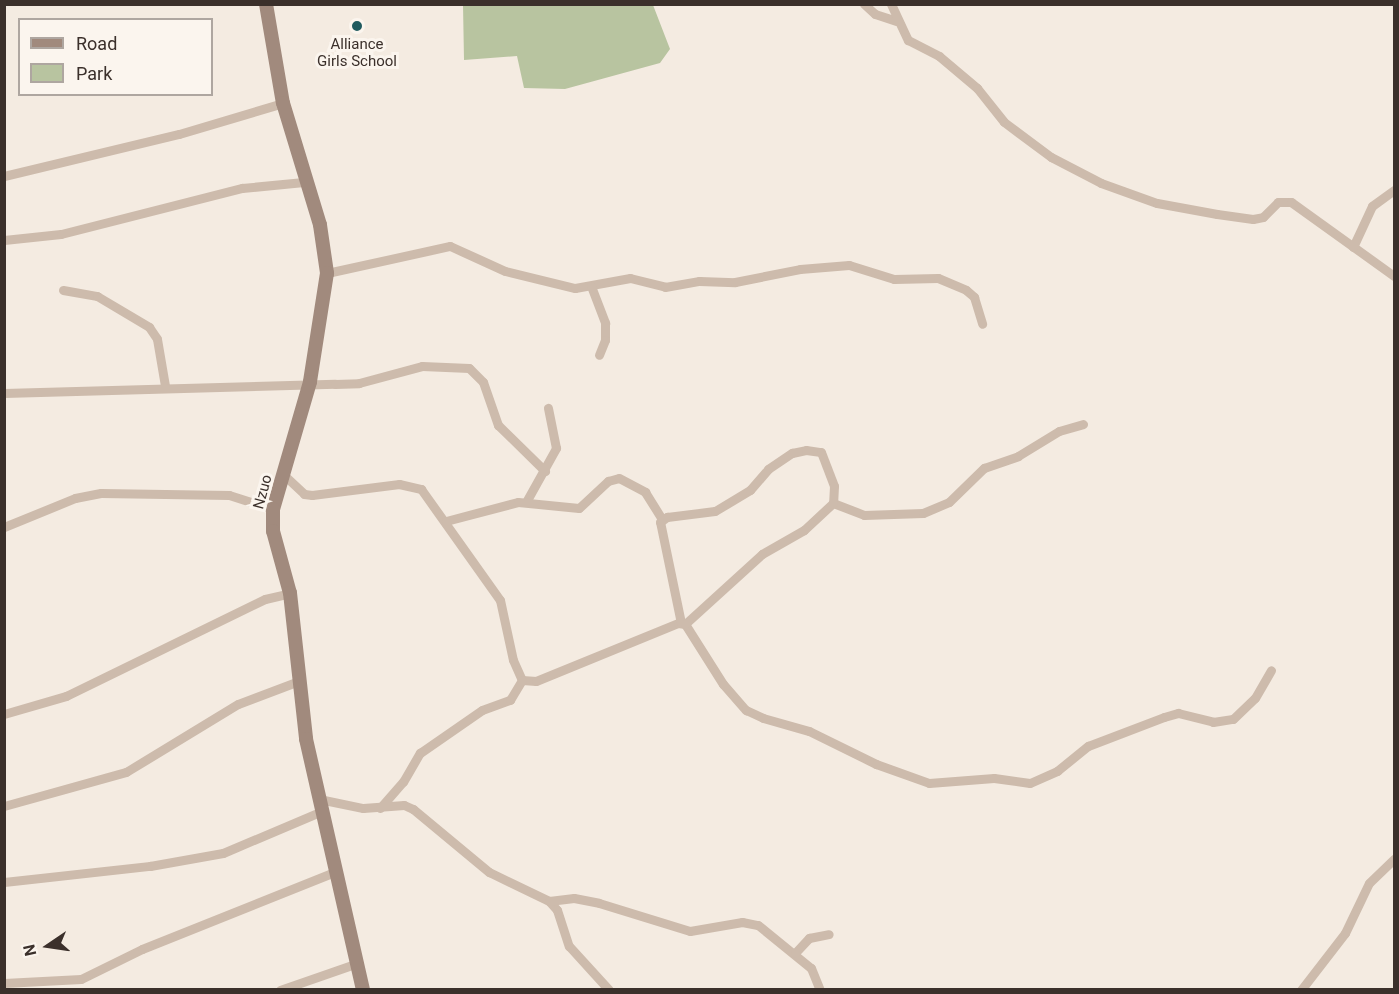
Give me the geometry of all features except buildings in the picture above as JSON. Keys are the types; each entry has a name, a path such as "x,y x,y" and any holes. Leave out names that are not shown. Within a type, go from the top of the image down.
{"street":[{"name":"Nzuo","path":"266,4 283,103 304,182 320,225 327,273 310,382 285,476 273,509 273,531 290,593 299,681 321,805 363,990"},
{"path":"864,4 875,14 897,21"},
{"path":"891,4 897,21 908,40 939,56 978,88 1004,122 1051,158 1091,178 1157,203 1253,219 1263,217 1278,202 1291,202 1395,276"},
{"path":"4,176 179,134 283,103"},
{"path":"4,240 61,234 242,188 304,182"},
{"path":"1353,247 1372,206 1395,190"},
{"path":"327,273 450,246 505,271 563,287 591,286 630,278 665,287 699,281 735,282 800,269 849,265 894,279 938,278 966,290 974,297 982,324"},
{"path":"591,286 605,323 605,340 599,355"},
{"path":"63,290 97,296 149,327 157,339 165,386"},
{"path":"4,393 165,386 359,383 422,366 469,368 483,382 498,425 544,471"},
{"path":"526,502 556,448 548,408"},
{"path":"833,503 864,515 923,513 949,502 984,468 1018,456 1059,431 1083,424"},
{"path":"522,680 536,681 683,624 762,554 804,530 837,497 824,455 806,450 768,469 750,490 715,511 662,519"},
{"path":"285,476 312,495 411,485 421,489 446,521 500,600 513,660 522,680"},
{"path":"446,521 526,502 579,508 608,481 619,478 645,492 662,519 659,529 683,624 723,684 746,710 809,731 876,764 929,783 994,778 1030,783 1057,771 1088,746 1164,717 1178,713 1213,722 1233,719 1255,698 1271,670"},
{"path":"4,527 75,498 101,494 230,495 273,509"},
{"path":"4,714 66,696 265,599 290,593"},
{"path":"380,807 403,782 420,753 482,710 510,700 522,680"},
{"path":"4,806 126,772 238,704 299,681"},
{"path":"4,882 150,866 223,853 321,805 380,807 404,805 413,809 489,873 549,901 557,910 569,946 609,990"},
{"path":"1301,990 1345,933 1369,883 1395,859"},
{"path":"4,983 81,979 142,949 251,909 337,871"},
{"path":"549,901 582,899 657,918 690,931 748,922 777,936 795,952 810,968 820,990"},
{"path":"795,952 809,938 829,934"},
{"path":"280,990 358,963"}],"green space":[{"path":"463,5 653,5 670,49 660,63 565,89 524,88 517,56 464,60"}],"place":[{"name":"Alliance Girls School","path":"357,26"}]}
